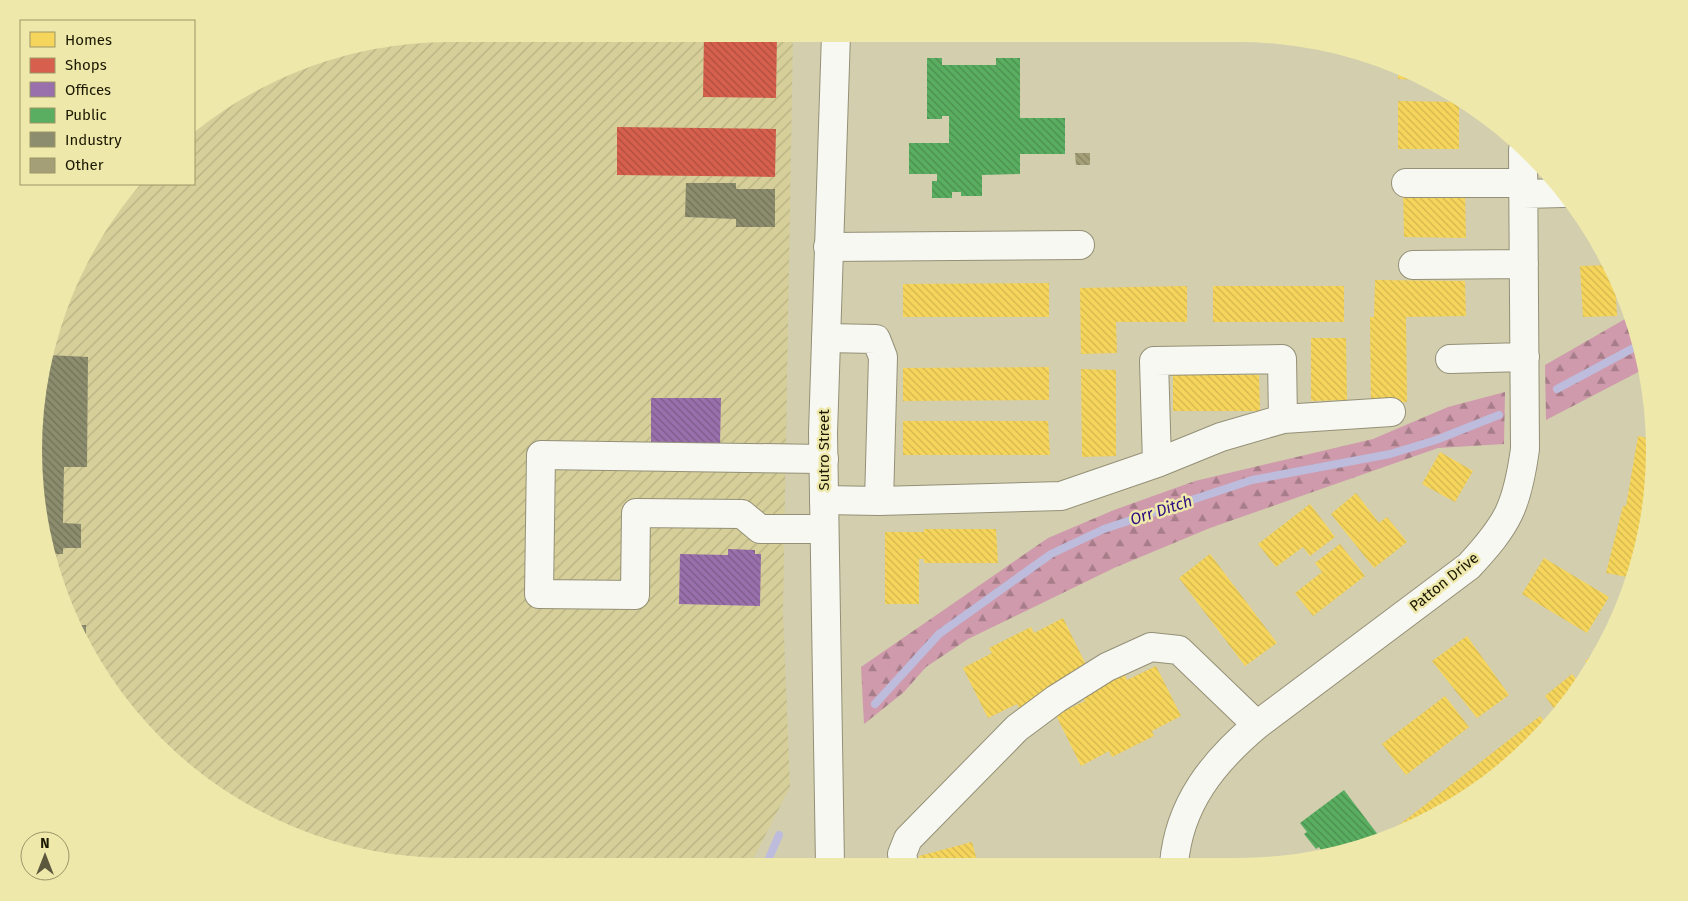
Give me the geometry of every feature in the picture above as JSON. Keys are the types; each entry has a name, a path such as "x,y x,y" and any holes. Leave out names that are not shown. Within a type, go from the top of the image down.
{"street":[{"name":"Sutro Street","path":"830,858 824,459 828,247 836,42"},
{"name":"Patton Drive","path":"1175,858 1181,831 1191,802 1210,770 1230,748 1257,725 1469,566 1491,542 1510,516 1521,482 1526,449 1523,159"},
{"path":"1406,183 1523,188 1553,192"},
{"path":"828,247 1080,245"},
{"path":"1413,265 1524,264"},
{"path":"826,338 876,339 883,357 879,501"},
{"path":"1450,359 1525,357"},
{"path":"1157,463 1154,361 1282,359 1283,419"},
{"path":"824,500 879,501 1061,496 1157,463 1221,437 1283,419 1391,412"},
{"path":"824,459 541,455 539,594 635,595 636,513 742,514 760,529 824,529"},
{"path":"903,858 902,854 908,839 1017,728 1056,699 1107,667 1151,648 1179,650 1257,725"}],"shaded area":[{"path":"450,42 793,42 783,612 790,787 754,858 424,858 371,851 345,845 294,827 246,804 224,790 181,757 144,720 127,699 111,677 85,631 64,582 56,556 50,530 43,477 42,450 46,397 56,345 64,319 97,246 141,185 195,185 195,133 202,127 246,97 294,74 319,64 371,50 424,43"}],"green space":[{"path":"1624,320 1638,372 1546,420 1545,365"},
{"path":"1505,392 1504,444 1438,448 1210,528 1114,568 968,639 926,667 904,692 864,724 861,667 1048,538 1114,510 1195,481 1373,439 1448,407"}],"building: Homes":[{"path":"1398,101 1450,102 1459,108 1459,149 1398,149"},
{"path":"1465,190 1466,238 1404,237 1403,191"},
{"path":"1601,265 1616,299 1617,316 1583,317 1580,266"},
{"path":"1375,280 1465,281 1466,316 1406,317 1407,402 1371,403 1370,317 1374,317"},
{"path":"1049,283 1049,317 903,317 903,284"},
{"path":"1187,286 1187,322 1116,322 1117,353 1081,354 1080,288"},
{"path":"1213,286 1344,286 1344,322 1213,322"},
{"path":"1311,338 1346,338 1347,400 1311,401"},
{"path":"1049,367 1049,400 903,401 903,368"},
{"path":"1081,369 1116,370 1116,456 1082,457"},
{"path":"1173,375 1259,375 1260,411 1173,411"},
{"path":"903,421 1048,421 1050,455 903,455"},
{"path":"1638,436 1646,438 1645,477 1642,504 1638,530 1626,577 1606,573 1623,506 1626,506"},
{"path":"1440,452 1473,471 1455,502 1422,484"},
{"path":"1356,493 1379,523 1387,517 1407,542 1374,568 1331,514"},
{"path":"1310,504 1335,537 1310,556 1303,547 1276,567 1258,544"},
{"path":"924,529 996,529 998,563 924,563 924,559 919,559 919,604 885,604 885,532 924,532"},
{"path":"1340,544 1365,576 1313,616 1295,593 1322,572 1315,563"},
{"path":"1210,554 1277,643 1245,666 1179,578"},
{"path":"1544,558 1609,597 1587,633 1522,594"},
{"path":"1063,618 1088,669 1041,692 1044,698 1020,710 1017,704 988,718 963,668 992,653 989,648 1031,627 1034,633"},
{"path":"1467,636 1509,695 1477,718 1432,661"},
{"path":"1156,666 1181,716 1152,731 1154,736 1112,757 1109,751 1081,766 1056,715 1085,701 1082,695 1124,674 1127,680"},
{"path":"1572,674 1576,679 1554,708 1545,696"},
{"path":"1445,696 1469,727 1406,775 1382,744"},
{"path":"1540,716 1544,720 1507,757 1464,790 1442,804 1400,824"},
{"path":"972,842 976,858 919,858 919,856"}],"building: Shops":[{"path":"704,42 777,42 776,98 703,97"},
{"path":"617,127 776,129 775,177 617,175"}],"building: Offices":[{"path":"651,398 721,398 720,445 651,444"},
{"path":"728,549 755,550 755,554 761,554 760,606 679,604 680,554 728,555"}],"building: Public":[{"path":"927,58 942,58 942,65 996,65 996,58 1020,58 1020,118 1065,118 1065,154 1020,154 1020,174 982,175 982,196 961,196 961,192 952,192 952,198 932,198 932,181 937,181 937,174 909,174 909,143 949,143 949,116 942,116 942,119 927,119"},
{"path":"1344,790 1377,834 1321,850 1319,847 1316,849 1304,834 1307,832 1300,823"}],"building: Industry":[{"path":"686,183 736,183 736,189 775,189 775,227 736,227 736,219 685,217"},
{"path":"54,355 88,357 87,467 64,467 63,523 81,524 81,548 63,548 63,554 56,554 50,530 43,477 43,424"}],"building: Other":[{"path":"1075,153 1090,153 1090,165 1076,165"}],"waterway":[{"name":"Orr Ditch","path":"1557,389 1633,348"},
{"name":"Orr Ditch","path":"875,704 939,634 1051,554 1104,529 1252,480 1390,454 1436,440 1499,415"},
{"name":"Orr Ditch","path":"769,858 779,835"}]}
